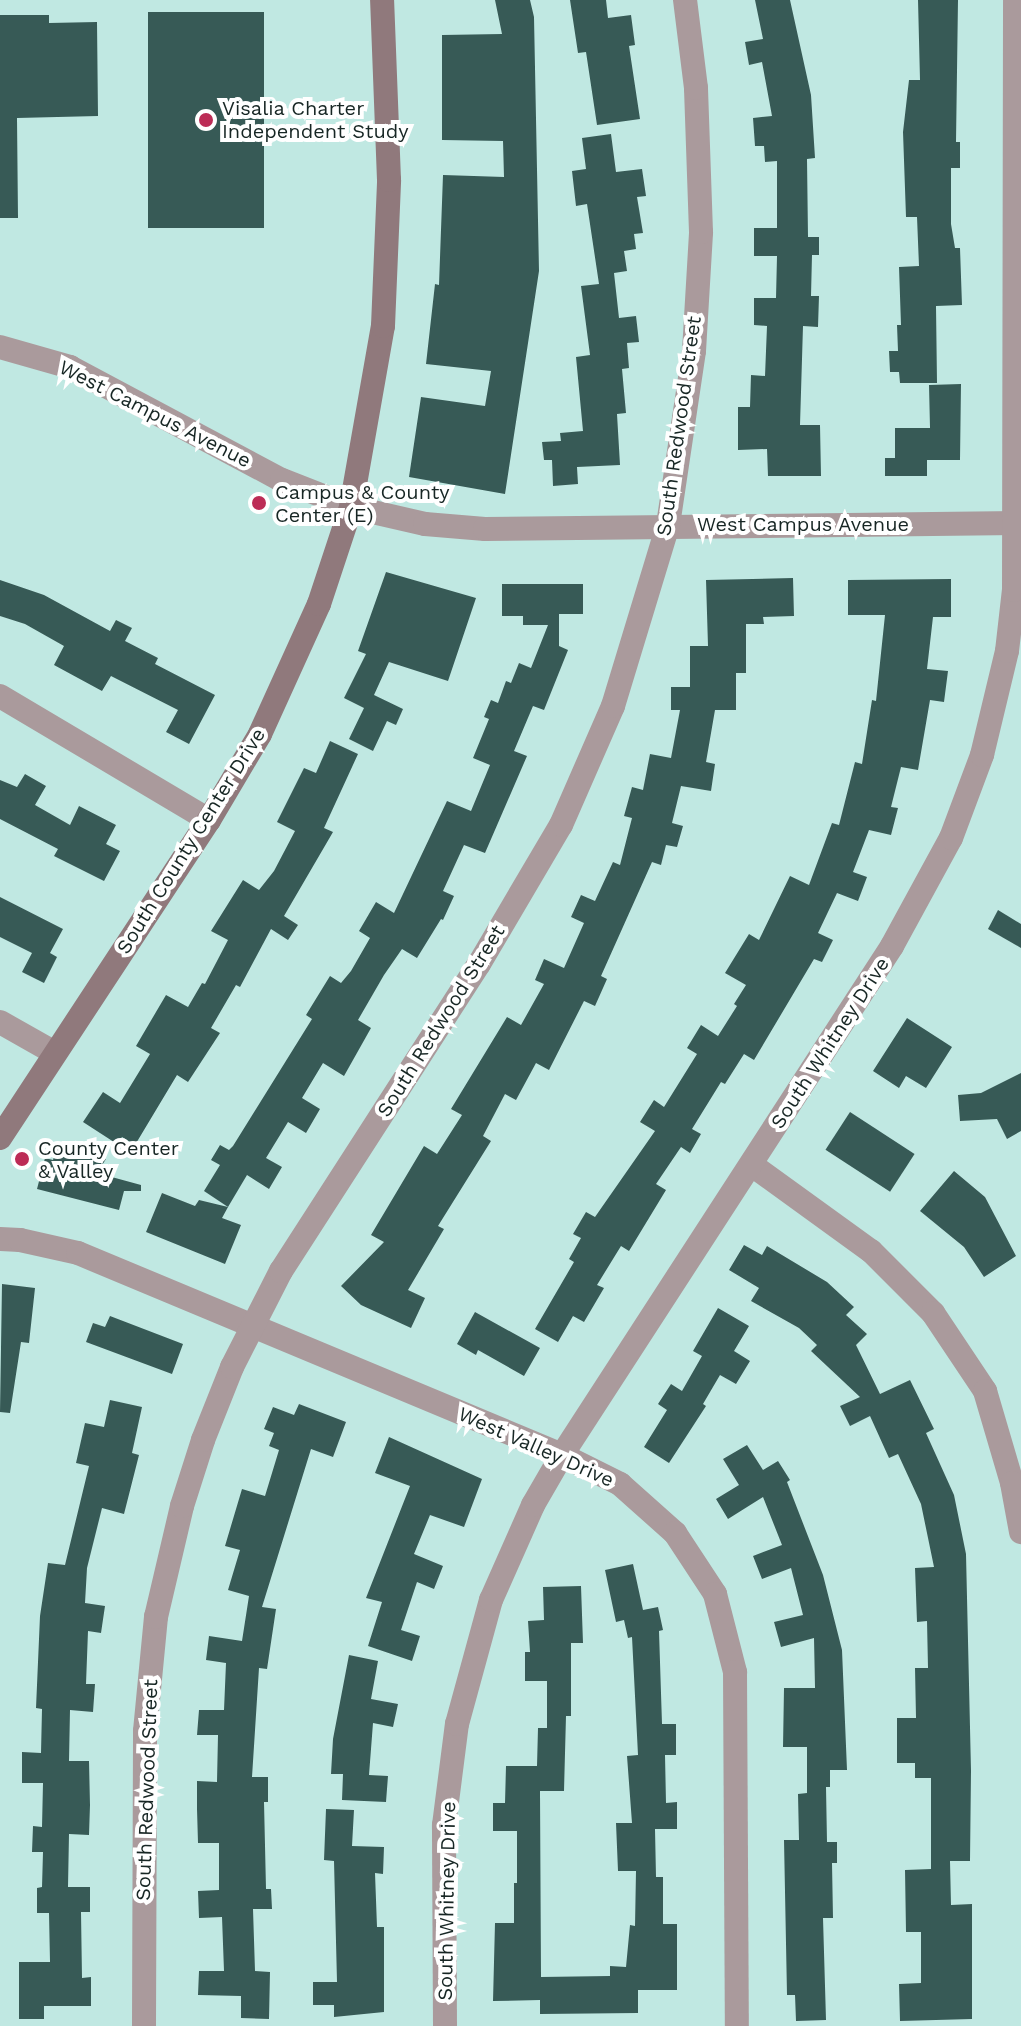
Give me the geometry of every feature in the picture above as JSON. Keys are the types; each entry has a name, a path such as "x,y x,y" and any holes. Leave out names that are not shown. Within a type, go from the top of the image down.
{"street":[{"name":"South County Center Drive","path":"0,1138 209,820 260,734 319,604 351,507 383,326 389,180 382,0"},
{"name":"South Redwood Street","path":"144,2026 145,1731 156,1617 182,1506 203,1440 232,1367 281,1271 479,964 561,825 613,706 668,525 694,351 701,232 696,88 685,0"},
{"name":"South Whitney Drive","path":"445,2026 444,1825 457,1724 491,1600 533,1505 562,1455 892,946 951,838 982,755 1007,651 1018,523 1015,0"},
{"name":"West Campus Avenue","path":"0,347 70,367 282,480 351,507 425,524 485,529 1018,523"},
{"path":"0,696 209,820"},
{"path":"0,1022 55,1053"},
{"path":"752,1165 871,1251 933,1313 985,1391 1012,1483 1021,1532"},
{"name":"West Valley Drive","path":"0,1239 20,1240 78,1253 562,1455 620,1484 675,1533 715,1594 735,1672 737,2026"}],"building":[{"path":"495,0 530,0 534,17 539,271 505,494 409,477 421,397 485,406 491,371 426,364 435,284 439,285 443,175 504,177 503,141 442,140 442,35 502,34"},
{"path":"570,0 606,0 608,18 631,15 635,45 629,46 640,119 597,125 586,52 578,53"},
{"path":"755,0 790,0 811,95 815,158 807,159 808,237 819,237 819,255 812,255 811,296 819,296 818,327 803,326 800,425 820,425 821,476 768,476 767,449 738,450 738,407 750,407 751,375 765,376 767,326 754,325 754,298 776,298 777,256 754,256 754,228 777,228 777,161 765,162 764,146 755,146 753,118 772,116 762,62 749,65 745,42 763,39"},
{"path":"918,0 958,0 956,142 960,142 960,168 951,168 951,224 955,248 960,248 962,305 936,306 937,383 900,383 899,372 890,372 889,351 898,351 897,325 901,325 899,267 919,266 917,217 906,217 903,132 909,80 920,80"},
{"name":"Visalia Charter Independent Study","path":"148,12 264,12 264,228 148,228"},
{"path":"0,15 49,15 49,23 97,22 98,116 17,118 18,218 0,218"},
{"path":"611,134 616,172 642,169 646,196 637,197 643,233 634,234 636,249 624,251 627,271 614,273 619,318 636,316 639,342 627,343 629,368 622,369 626,413 617,414 620,465 577,467 578,484 553,486 552,460 544,460 542,442 561,441 560,433 583,431 576,357 590,355 581,286 599,284 587,204 576,206 572,171 586,169 582,138"},
{"path":"961,384 960,460 927,460 927,476 885,476 885,458 895,458 895,428 930,428 929,385"},
{"path":"386,572 476,598 448,681 389,662 374,695 403,709 396,725 387,721 373,751 349,739 364,708 344,698 366,654 358,651"},
{"path":"793,578 794,616 763,617 764,624 746,624 746,673 736,673 736,710 715,710 706,762 715,764 711,791 681,786 672,823 683,826 677,847 666,845 661,865 652,862 601,976 607,979 595,1006 584,1001 549,1070 536,1063 516,1100 505,1094 483,1136 491,1141 438,1226 444,1229 408,1290 425,1298 411,1328 361,1305 341,1286 384,1242 371,1235 424,1146 437,1154 462,1115 451,1109 507,1017 521,1025 544,984 535,980 544,959 564,968 584,923 571,917 581,895 595,901 613,862 620,865 632,818 624,816 632,787 643,790 650,754 671,758 680,710 671,710 671,687 690,687 690,646 708,646 706,580"},
{"path":"951,579 951,617 933,617 927,669 948,671 944,702 930,700 918,770 901,767 891,807 898,808 891,835 869,830 853,872 867,877 858,901 837,893 818,933 833,940 822,962 814,959 754,1060 744,1054 725,1084 721,1082 692,1129 701,1134 690,1153 681,1147 656,1184 666,1190 629,1251 621,1246 597,1285 604,1288 584,1322 573,1316 558,1342 535,1329 574,1262 569,1259 581,1238 573,1234 586,1212 595,1217 655,1131 640,1122 654,1100 664,1107 697,1054 687,1048 701,1025 718,1036 737,1006 734,1004 746,985 725,973 749,934 759,940 790,876 809,885 832,823 839,825 855,762 862,764 872,700 876,701 885,615 848,615 848,580"},
{"path":"0,580 44,595 110,631 116,620 132,628 125,641 158,658 155,664 215,695 189,744 166,732 178,710 111,676 102,691 54,665 64,646 25,624 0,616"},
{"path":"502,584 583,584 583,614 559,614 559,646 568,650 544,710 533,706 514,751 527,756 485,853 464,845 443,891 454,896 443,920 417,958 402,949 384,975 358,1020 371,1028 344,1076 323,1063 302,1098 320,1109 306,1133 288,1122 266,1158 282,1167 269,1189 247,1175 228,1207 204,1191 220,1165 211,1160 220,1145 229,1150 233,1146 312,1019 306,1015 330,976 341,983 351,971 370,938 359,931 376,902 394,913 447,801 471,811 490,765 473,758 489,719 484,717 491,700 498,703 506,681 511,683 519,663 531,668 548,625 523,625 523,616 502,616"},
{"path":"330,741 358,754 324,828 333,832 284,916 298,925 288,940 271,929 240,987 236,985 211,1028 220,1033 188,1082 177,1075 135,1145 122,1137 117,1144 83,1122 103,1092 120,1103 150,1054 136,1046 166,995 188,1007 202,983 205,984 228,940 211,931 243,880 259,890 274,871 295,831 277,822 304,768 316,773"},
{"path":"25,774 46,786 35,805 70,825 79,806 116,825 106,844 120,851 104,881 54,856 58,849 0,819 0,780 17,787"},
{"path":"0,897 63,929 50,953 57,957 44,983 22,972 32,953 0,937"},
{"path":"998,910 1021,924 1021,948 988,929"},
{"path":"907,1018 952,1047 926,1088 906,1076 899,1088 873,1071"},
{"path":"1021,1073 1021,1131 1007,1139 997,1119 960,1121 958,1095 981,1093"},
{"path":"850,1112 915,1154 890,1192 825,1150"},
{"path":"57,1146 106,1159 97,1173 141,1185 141,1191 124,1191 119,1210 37,1189 45,1158 53,1160"},
{"path":"954,1171 985,1197 1016,1256 984,1277 964,1247 920,1211"},
{"path":"162,1193 195,1206 199,1200 228,1207 222,1218 241,1225 225,1264 146,1232"},
{"path":"744,1245 762,1255 767,1246 827,1282 854,1307 846,1315 867,1334 856,1345 880,1394 910,1380 934,1429 926,1433 954,1495 966,1554 971,1771 970,1861 950,1861 951,1905 972,1904 972,2019 900,2021 899,1984 921,1983 921,1932 906,1932 905,1870 931,1869 931,1778 915,1778 915,1763 897,1763 897,1718 916,1718 915,1668 928,1668 927,1621 917,1622 915,1568 934,1567 921,1504 898,1454 889,1458 870,1416 850,1426 840,1406 860,1397 811,1351 817,1345 799,1328 751,1301 759,1288 729,1270"},
{"path":"2,1284 35,1288 29,1343 21,1342 10,1413 0,1412"},
{"path":"718,1308 749,1326 734,1351 750,1361 736,1384 720,1375 703,1404 706,1406 669,1463 644,1447 667,1410 658,1404 671,1384 682,1391 702,1356 693,1351"},
{"path":"475,1312 540,1348 524,1376 478,1350 476,1355 457,1344"},
{"path":"110,1316 183,1344 172,1374 86,1342 93,1323 105,1327"},
{"path":"110,1400 142,1407 132,1453 139,1455 124,1514 102,1508 87,1568 85,1603 105,1606 101,1633 88,1631 86,1684 95,1684 93,1712 70,1710 69,1761 89,1761 89,1835 69,1834 68,1887 90,1887 90,1912 81,1912 82,1978 91,1977 91,2006 44,2006 44,2019 19,2019 19,1962 50,1962 49,1913 37,1913 37,1888 42,1887 43,1852 32,1852 33,1826 42,1827 43,1783 22,1783 22,1752 41,1753 42,1709 36,1708 40,1616 48,1563 65,1565 89,1466 76,1463 85,1423 104,1427"},
{"path":"299,1404 346,1422 333,1457 311,1449 262,1607 276,1609 267,1669 259,1668 252,1777 268,1777 268,1802 264,1802 266,1889 271,1889 272,1909 253,1909 255,1971 270,1972 269,2019 241,2018 241,1996 198,1995 199,1971 224,1971 222,1917 199,1918 198,1891 219,1890 219,1843 198,1843 197,1781 217,1782 218,1735 197,1735 199,1710 224,1710 226,1663 206,1660 209,1636 242,1641 249,1596 228,1590 240,1550 225,1546 242,1489 265,1496 279,1450 269,1446 274,1433 264,1429 273,1407 294,1415"},
{"path":"389,1437 482,1479 464,1527 430,1515 414,1554 443,1566 434,1589 417,1582 401,1630 420,1636 412,1661 368,1646 382,1602 366,1598 410,1486 375,1473"},
{"path":"747,1445 763,1470 778,1461 790,1480 787,1482 823,1575 842,1650 847,1770 830,1770 830,1787 826,1787 827,1842 837,1842 837,1863 832,1863 833,1918 823,1918 826,2020 796,2021 795,1995 787,1995 784,1840 799,1840 798,1794 807,1793 807,1747 783,1747 784,1688 815,1688 814,1638 781,1647 774,1622 803,1615 791,1568 762,1579 753,1556 782,1545 763,1497 728,1519 716,1499 739,1485 723,1459"},
{"path":"633,1564 643,1610 658,1607 663,1630 659,1631 662,1724 676,1724 676,1755 665,1755 666,1803 677,1802 677,1829 655,1829 656,1877 663,1877 663,1924 677,1924 677,1990 638,1990 638,2013 540,2014 540,2000 493,2001 495,1923 514,1923 517,1831 493,1831 493,1803 505,1803 506,1766 537,1766 538,1728 547,1728 547,1681 525,1681 525,1652 530,1652 528,1621 544,1620 543,1587 581,1586 583,1643 571,1643 571,1716 566,1716 564,1791 540,1791 541,1977 610,1976 610,1966 626,1967 630,1925 635,1926 636,1871 618,1871 616,1823 632,1823 627,1756 638,1755 632,1637 628,1638 624,1620 616,1622 605,1570"},
{"path":"349,1655 378,1661 371,1699 398,1704 393,1727 373,1723 369,1775 388,1776 386,1802 342,1800 343,1774 331,1774 333,1739"},
{"path":"326,1809 354,1810 352,1846 384,1847 383,1874 375,1873 377,1927 384,1927 384,2012 334,2017 334,2005 313,2005 313,1982 337,1982 334,1861 324,1860"}],"place":[{"name":"Visalia Charter Independent Study","path":"206,120"},
{"name":"Campus & County Center (E)","path":"259,503"},
{"name":"County Center & Valley","path":"22,1159"}]}
